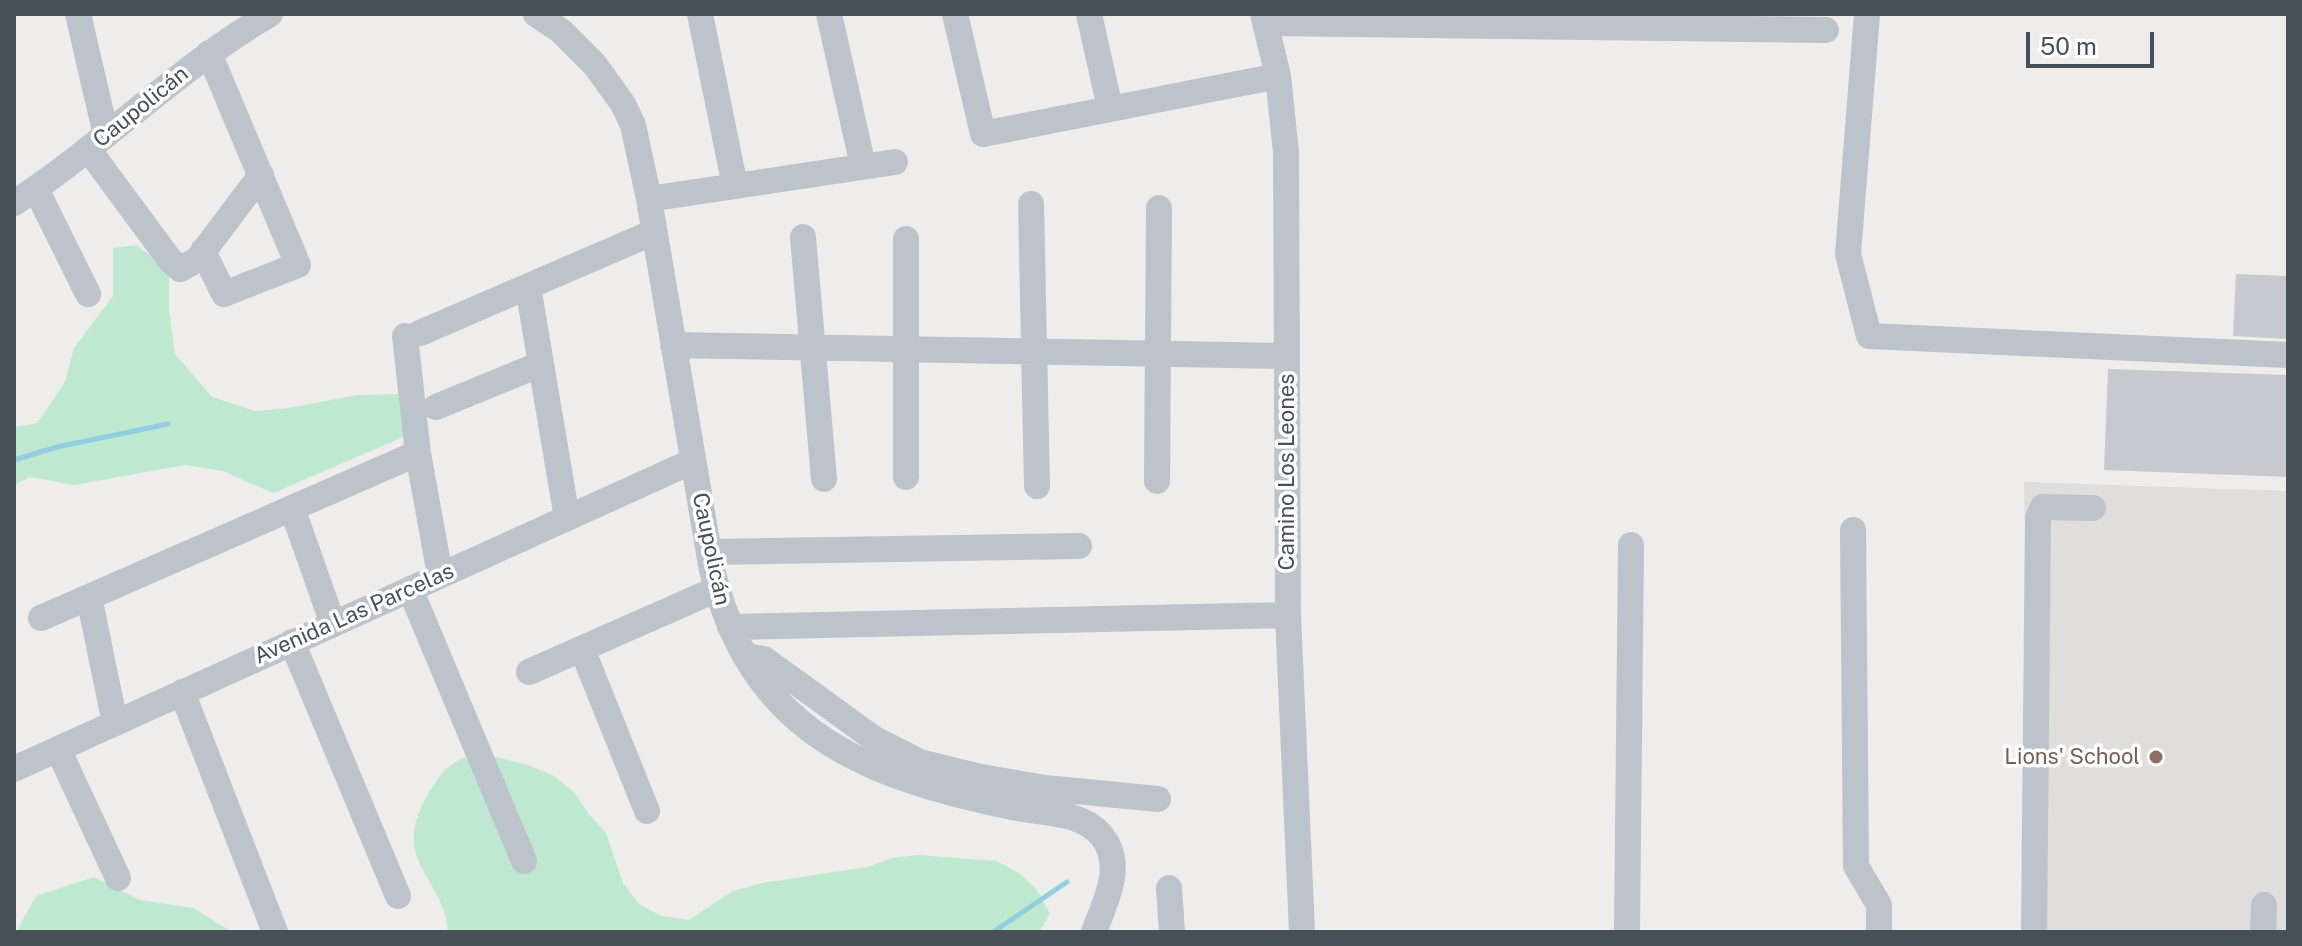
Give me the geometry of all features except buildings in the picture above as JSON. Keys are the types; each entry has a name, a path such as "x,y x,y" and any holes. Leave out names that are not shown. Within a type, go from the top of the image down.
{"street":[{"path":"78,14 97,142 170,260 180,269 203,251 261,175"},
{"name":"Caupolicán","path":"25,196 97,142 220,35 270,14"},
{"name":"Caupolicán","path":"536,14 579,47 603,74 633,125 649,199 709,552 730,627 745,656 772,694 796,719 861,763 958,796 1058,815 1093,826 1110,850 1114,870 1094,932"},
{"path":"700,14 735,186"},
{"path":"829,14 863,166"},
{"path":"955,14 983,134 1278,76"},
{"path":"1089,14 1110,108"},
{"path":"1867,14 1848,254 1869,336 2288,355"},
{"path":"1264,18 1826,30"},
{"name":"Camino Los Leones","path":"1264,18 1278,76 1286,152 1288,615 1302,932"},
{"path":"203,251 224,294 298,265 261,175 220,35"},
{"path":"649,199 895,162"},
{"path":"25,196 88,294"},
{"path":"1031,204 1037,486"},
{"path":"1157,481 1159,208"},
{"path":"440,575 418,453 413,335 654,232"},
{"path":"803,237 824,479"},
{"path":"906,239 906,477"},
{"path":"528,287 567,518"},
{"path":"673,345 1286,356"},
{"path":"436,407 541,364"},
{"path":"41,618 418,453"},
{"name":"Avenida Las Parcelas","path":"14,769 693,461"},
{"path":"2034,932 2038,518 2043,507 2093,508"},
{"path":"292,508 333,624"},
{"path":"1853,530 1856,866 1879,905 1879,932"},
{"path":"1627,932 1631,545"},
{"path":"709,552 1079,546"},
{"path":"410,589 524,861"},
{"path":"529,672 717,589"},
{"path":"89,597 115,723"},
{"path":"730,627 1288,615"},
{"path":"292,642 398,896"},
{"path":"582,649 647,811"},
{"path":"745,656 764,659 873,738 920,762 1045,788 1158,799"},
{"path":"182,692 275,932"},
{"path":"58,749 118,878"},
{"path":"1169,888 1172,932"},
{"path":"2263,932 2264,905"}],"shaded area":[{"name":"Lions' School","path":"2024,482 2288,491 2288,932 2022,932 2026,582"}],"green space":[{"path":"137,245 169,271 169,310 175,354 212,397 255,411 357,395 398,394 408,435 273,493 223,471 185,465 74,485 30,477 14,485 14,427 37,423 65,382 74,348 113,296 113,248"},
{"path":"477,752 531,766 554,776 575,793 606,833 623,883 639,904 661,916 689,920 733,891 919,855 996,861 1019,873 1037,890 1050,914 1039,932 448,932 445,913 416,854 414,838 417,819 427,796 442,774 459,760"},
{"path":"94,877 140,900 193,908 232,932 16,932 36,896"}],"waterway":[{"path":"14,460 57,447 168,424"},
{"path":"993,932 1067,882"}],"place":[{"name":"Lions' School","path":"2156,757"}]}
